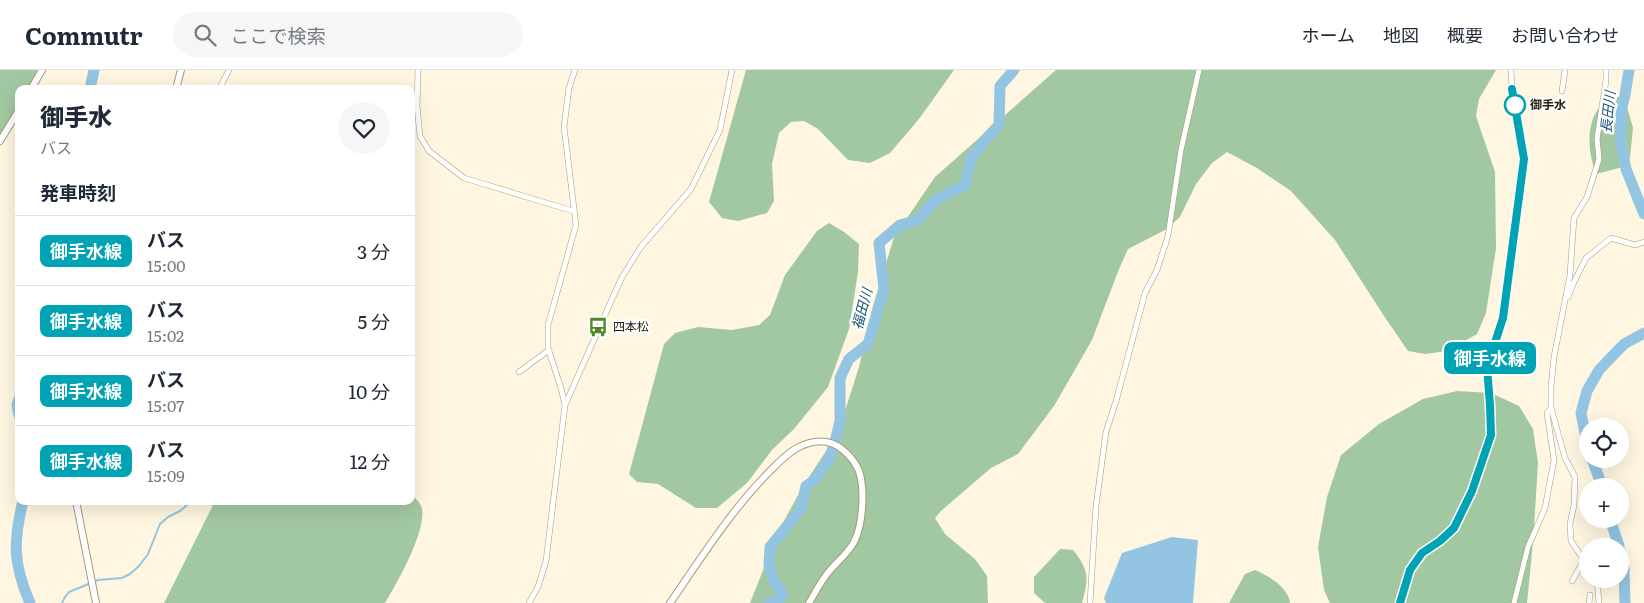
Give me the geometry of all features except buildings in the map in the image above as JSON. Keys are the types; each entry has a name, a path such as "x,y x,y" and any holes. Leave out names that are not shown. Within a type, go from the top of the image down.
{"street":[{"path":"33,85 42,70"},
{"path":"177,85 181,70"},
{"path":"221,85 229,70"},
{"path":"418,70 417,106 420,136 429,151 464,178 573,211"},
{"path":"565,405 549,350 548,325 576,225 564,127 569,88 575,70"},
{"path":"529,603 538,587 546,561 565,405 621,279 640,248 691,188 720,130 732,70"},
{"path":"1090,603 1096,506 1106,432 1145,293 1157,270 1168,236 1181,150 1199,70"},
{"path":"1400,603 1410,570 1422,553 1440,541 1454,528 1472,491 1491,435 1487,367 1503,318 1524,159 1512,89 1511,70"},
{"path":"1562,91 1565,70"},
{"path":"1579,553 1571,541 1570,524 1574,505 1575,477 1565,458 1551,408 1551,387 1554,357 1570,275 1574,218 1587,197 1599,159 1597,139 1606,70"},
{"path":"0,141 15,117"},
{"path":"1565,304 1586,258 1610,238 1634,245 1641,243"},
{"path":"519,372 549,350"},
{"path":"1514,603 1528,547 1544,508 1554,460 1547,413 1551,408"},
{"path":"670,603 719,531 760,481 779,462 796,449 814,441 827,442 837,446 853,462 858,471 861,486 862,508 853,544 826,574 809,603"},
{"path":"77,505 95,600"},
{"path":"1572,581 1579,569"},
{"path":"1598,589 1599,603"},
{"path":"1589,603 1590,595"}],"green space":[{"path":"0,70 44,70 35,85 15,85 15,114 0,137"},
{"path":"746,70 954,70 919,119 890,153 870,163 848,160 818,129 804,121 791,122 779,133 772,164 774,201 767,213 738,221 722,218 709,202"},
{"path":"1056,70 1496,70 1479,99 1476,116 1495,172 1496,248 1486,313 1477,334 1447,351 1425,354 1408,351 1335,240 1291,191 1257,168 1227,152 1212,163 1196,184 1180,217 1165,230 1128,249 1092,340 1054,406 1018,454 991,468 935,518 945,534 975,559 987,576 988,603 750,603 779,530 803,486 838,433 859,367 872,310 894,237 935,177"},
{"path":"1614,94 1626,103 1633,128 1630,158 1619,168 1596,174 1591,157 1590,129 1592,121 1601,105"},
{"path":"829,223 859,244 858,272 849,329 828,387 794,429 772,450 747,483 717,508 696,508 658,484 637,482 629,474 664,344 675,333 698,327 732,330 759,325 770,315 785,275 817,231"},
{"path":"1457,391 1491,393 1519,406 1533,429 1538,463 1527,603 1330,603 1324,590 1318,547 1327,497 1341,455 1379,424 1423,399"},
{"path":"415,498 422,509 420,531 410,557 385,603 164,603 213,505 415,505"},
{"path":"1060,549 1073,550 1085,569 1086,587 1082,603 1045,603 1034,593 1034,577"},
{"path":"1255,570 1266,575 1282,587 1290,603 1229,603 1245,574"}],"water":[{"path":"1172,537 1198,540 1193,603 1106,603 1104,598 1122,553"}],"waterway":[{"path":"91,85 94,70"},
{"name":"福田川","path":"768,603 778,601 783,595 772,577 769,566 770,547 801,509 806,486 815,480 829,459 840,421 840,378 849,359 868,344 884,289 879,243 900,225 918,220 936,200 965,185 971,159 999,125 1000,86 1014,70"},
{"name":"長田川","path":"1629,70 1621,110 1621,146 1626,169 1644,214"},
{"name":"長田川","path":"1582,418 1581,413 1587,391 1599,370 1624,344 1644,333"},
{"name":"長田川","path":"1595,468 1599,478"},
{"path":"22,505 17,529 16,553 20,576 30,603"},
{"path":"62,603 69,592 98,580 122,578 130,574 148,554 160,524 187,505"},
{"name":"長田川","path":"1613,528 1616,538"},
{"name":"長田川","path":"1625,588 1625,603"}],"bus line":[{"name":"御手水線","path":"1400,603 1410,570 1422,553 1440,541 1454,528 1472,491 1491,435 1487,367 1503,318 1524,159 1512,89"}],"place":[{"name":"御手水","path":"1515,105"},
{"name":"四本松","path":"598,327"}]}
